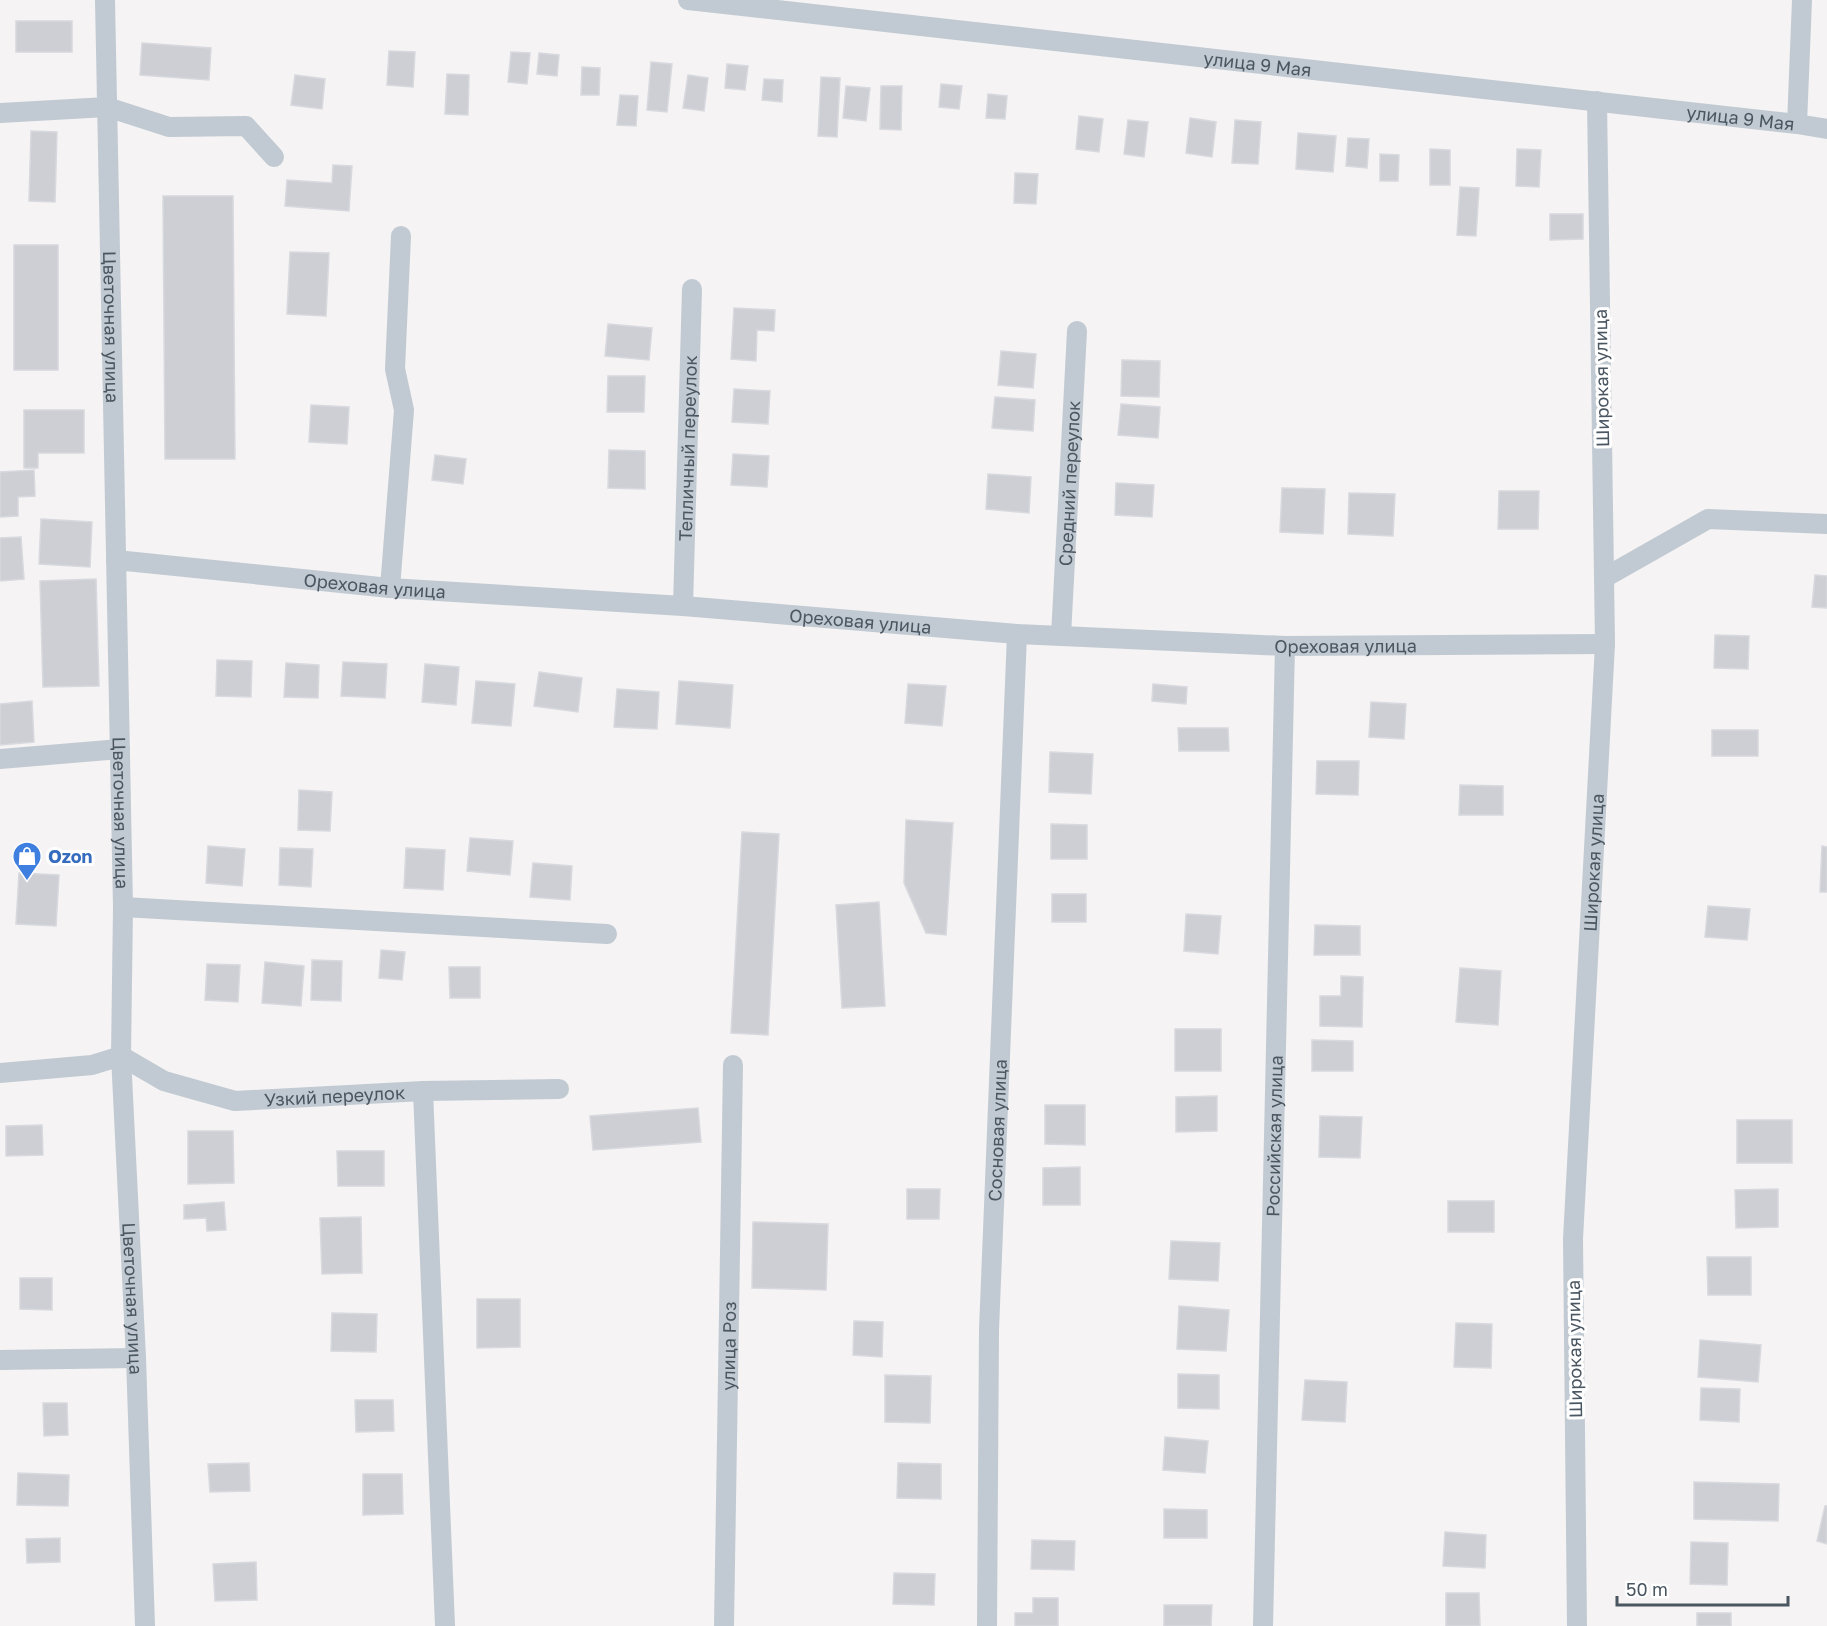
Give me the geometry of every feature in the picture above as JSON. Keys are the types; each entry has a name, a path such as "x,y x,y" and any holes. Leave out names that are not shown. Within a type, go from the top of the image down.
{"street":[{"name":"Цветочная улица","path":"105,0 123,907 121,1056 136,1358 145,1626"},
{"name":"улица 9 Мая","path":"688,0 1597,101 1827,129"},
{"path":"1797,124 1802,0"},
{"name":"Широкая улица","path":"1577,1626 1573,1239 1605,644 1597,101"},
{"path":"0,112 107,107 169,127 246,126 274,158"},
{"path":"390,588 404,410 395,369 401,236"},
{"name":"Тепличный переулок","path":"682,606 692,289"},
{"name":"Средний переулок","path":"1061,636 1077,332"},
{"path":"1604,578 1708,519 1827,524"},
{"name":"Ореховая улица","path":"116,560 390,588 682,606 1017,634 1285,646 1605,644"},
{"name":"Сосновая улица","path":"987,1626 989,1330 1017,634"},
{"name":"Российская улица","path":"1263,1626 1285,646"},
{"path":"0,759 120,749"},
{"path":"123,907 608,934"},
{"path":"0,1072 92,1065 121,1056"},
{"name":"Узкий переулок","path":"121,1056 164,1081 235,1101 423,1090 559,1089"},
{"name":"улица Роз","path":"724,1626 733,1065"},
{"path":"423,1090 445,1626"},
{"path":"0,1360 136,1358"}],"building":[{"path":"16,21 72,21 72,52 16,52"},
{"path":"142,43 211,48 209,80 140,75"},
{"path":"389,51 415,52 413,87 387,85"},
{"path":"511,52 530,53 527,84 508,82"},
{"path":"539,53 559,55 557,76 537,74"},
{"path":"651,62 672,64 667,112 647,110"},
{"path":"727,64 748,66 745,90 725,88"},
{"path":"582,67 600,68 599,95 581,95"},
{"path":"447,74 469,75 468,115 445,114"},
{"path":"295,75 325,79 322,109 291,105"},
{"path":"688,75 708,78 704,111 683,108"},
{"path":"821,77 840,78 837,137 818,136"},
{"path":"764,79 783,80 782,102 762,100"},
{"path":"941,84 962,86 959,109 939,107"},
{"path":"846,86 870,88 866,121 843,118"},
{"path":"881,86 902,86 901,130 880,129"},
{"path":"988,94 1007,96 1005,119 986,118"},
{"path":"620,95 638,96 636,126 617,125"},
{"path":"1079,116 1103,119 1099,152 1076,149"},
{"path":"1190,118 1216,122 1212,157 1186,153"},
{"path":"1128,120 1148,122 1144,157 1124,154"},
{"path":"1235,120 1261,122 1258,164 1232,163"},
{"path":"31,131 57,132 55,202 29,201"},
{"path":"1298,133 1336,136 1333,172 1296,169"},
{"path":"1348,138 1369,139 1367,168 1346,166"},
{"path":"1430,149 1450,150 1450,185 1430,185"},
{"path":"1517,149 1541,150 1539,187 1516,186"},
{"path":"1380,154 1399,155 1398,181 1380,181"},
{"path":"333,165 352,166 349,211 285,206 287,180 332,183"},
{"path":"1015,173 1038,174 1036,204 1014,203"},
{"path":"1460,187 1479,188 1476,236 1457,235"},
{"path":"163,196 233,196 235,459 165,459"},
{"path":"1550,214 1583,214 1583,239 1550,240"},
{"path":"14,245 58,245 58,370 14,370"},
{"path":"290,252 329,253 326,316 287,314"},
{"path":"734,308 775,310 774,331 757,330 756,361 731,359"},
{"path":"608,324 652,328 649,360 605,356"},
{"path":"1001,351 1036,354 1033,388 998,385"},
{"path":"1122,360 1160,361 1159,397 1121,396"},
{"path":"608,376 645,376 644,412 607,412"},
{"path":"734,389 770,391 768,424 732,422"},
{"path":"995,397 1035,400 1033,431 992,428"},
{"path":"1121,404 1160,407 1158,438 1118,435"},
{"path":"311,405 349,407 347,444 309,442"},
{"path":"24,410 84,410 84,453 38,453 38,468 24,468"},
{"path":"609,450 645,451 645,489 608,488"},
{"path":"733,454 769,456 767,487 731,485"},
{"path":"435,455 466,459 463,484 432,480"},
{"path":"34,470 35,496 18,497 18,516 0,517 0,472"},
{"path":"988,474 1031,477 1029,513 986,509"},
{"path":"1116,483 1154,485 1152,517 1115,515"},
{"path":"1282,488 1325,489 1323,534 1280,532"},
{"path":"1499,491 1539,491 1538,529 1498,529"},
{"path":"1349,493 1395,494 1393,536 1348,534"},
{"path":"41,519 92,522 90,567 39,564"},
{"path":"21,537 24,579 0,581 0,538"},
{"path":"1815,575 1827,576 1827,608 1812,607"},
{"path":"96,579 99,686 43,687 40,581"},
{"path":"1715,635 1749,636 1748,669 1714,668"},
{"path":"217,660 252,661 251,697 216,696"},
{"path":"343,662 387,664 385,698 341,696"},
{"path":"286,663 319,665 318,698 284,697"},
{"path":"425,664 459,667 456,705 422,702"},
{"path":"539,672 582,678 578,712 534,706"},
{"path":"476,681 515,684 511,726 472,723"},
{"path":"679,681 733,685 730,728 676,724"},
{"path":"908,684 946,686 942,726 905,723"},
{"path":"1153,684 1187,687 1186,704 1152,701"},
{"path":"617,689 659,692 657,729 614,727"},
{"path":"32,701 34,742 0,745 0,704"},
{"path":"1371,702 1406,704 1404,739 1369,737"},
{"path":"1178,728 1228,728 1229,751 1179,751"},
{"path":"1712,730 1758,730 1758,756 1712,756"},
{"path":"1050,752 1093,754 1091,794 1049,792"},
{"path":"1317,761 1359,761 1358,795 1316,794"},
{"path":"1460,785 1503,786 1503,815 1459,815"},
{"path":"299,790 332,792 330,831 298,830"},
{"path":"906,820 953,823 946,935 926,933 904,883"},
{"path":"1051,824 1087,825 1087,859 1051,859"},
{"path":"742,832 779,834 768,1035 731,1033"},
{"path":"470,838 513,841 510,875 467,871"},
{"path":"208,846 245,849 242,886 206,883"},
{"path":"1822,846 1827,847 1827,892 1820,892"},
{"path":"280,848 313,849 311,887 279,885"},
{"path":"406,848 445,850 443,890 404,888"},
{"path":"533,863 572,866 570,900 530,897"},
{"path":"19,873 59,875 56,926 16,924"},
{"path":"1052,894 1086,894 1086,922 1052,922"},
{"path":"879,902 885,1006 842,1008 836,905"},
{"path":"1708,906 1750,909 1747,940 1705,937"},
{"path":"1186,914 1221,916 1218,954 1184,951"},
{"path":"1315,925 1360,926 1360,955 1314,955"},
{"path":"381,950 405,952 402,980 379,978"},
{"path":"312,960 342,961 341,1001 311,1000"},
{"path":"265,962 304,966 301,1006 262,1003"},
{"path":"207,964 240,965 238,1002 205,1000"},
{"path":"449,967 480,967 480,998 450,998"},
{"path":"1460,968 1501,971 1498,1025 1456,1022"},
{"path":"1341,976 1363,977 1362,1027 1320,1026 1320,996 1341,996"},
{"path":"1175,1029 1221,1029 1221,1071 1175,1071"},
{"path":"1312,1040 1353,1041 1353,1071 1312,1071"},
{"path":"1217,1096 1217,1131 1176,1132 1176,1097"},
{"path":"1045,1105 1085,1105 1085,1145 1045,1144"},
{"path":"698,1108 701,1142 593,1150 590,1116"},
{"path":"1320,1116 1362,1117 1360,1158 1319,1157"},
{"path":"1737,1120 1792,1120 1792,1163 1737,1163"},
{"path":"42,1125 43,1155 6,1156 6,1126"},
{"path":"188,1131 233,1131 234,1183 188,1184"},
{"path":"337,1151 384,1151 384,1186 338,1186"},
{"path":"1080,1167 1080,1205 1043,1205 1043,1168"},
{"path":"907,1189 940,1189 939,1219 907,1219"},
{"path":"1778,1189 1778,1227 1736,1228 1735,1190"},
{"path":"1448,1201 1494,1201 1494,1232 1448,1232"},
{"path":"224,1202 226,1230 207,1231 206,1218 184,1219 184,1205"},
{"path":"361,1217 362,1273 322,1274 320,1218"},
{"path":"753,1222 828,1224 826,1290 752,1288"},
{"path":"1171,1241 1220,1243 1218,1281 1169,1279"},
{"path":"1707,1257 1751,1257 1751,1295 1708,1295"},
{"path":"20,1278 52,1278 52,1310 20,1309"},
{"path":"477,1299 520,1299 520,1347 477,1348"},
{"path":"1179,1306 1229,1310 1226,1351 1177,1349"},
{"path":"332,1313 377,1314 376,1352 331,1351"},
{"path":"854,1321 883,1322 882,1357 853,1355"},
{"path":"1456,1323 1492,1324 1491,1368 1454,1367"},
{"path":"1700,1340 1761,1345 1758,1382 1698,1377"},
{"path":"1178,1374 1219,1375 1219,1409 1178,1408"},
{"path":"885,1375 931,1376 930,1423 885,1422"},
{"path":"1305,1380 1347,1382 1345,1422 1302,1420"},
{"path":"1701,1388 1740,1389 1739,1422 1700,1420"},
{"path":"355,1400 393,1400 394,1431 356,1432"},
{"path":"43,1403 67,1403 68,1435 44,1436"},
{"path":"1165,1437 1208,1441 1205,1473 1163,1470"},
{"path":"249,1463 250,1491 210,1492 208,1464"},
{"path":"898,1463 941,1464 941,1499 897,1498"},
{"path":"18,1473 69,1475 68,1506 17,1505"},
{"path":"363,1474 402,1474 403,1514 363,1515"},
{"path":"1694,1482 1779,1484 1778,1521 1694,1519"},
{"path":"1825,1506 1827,1506 1827,1544 1817,1541"},
{"path":"1164,1509 1207,1510 1207,1538 1164,1538"},
{"path":"1445,1532 1486,1535 1485,1568 1443,1566"},
{"path":"60,1538 60,1562 27,1563 26,1539"},
{"path":"1032,1540 1075,1541 1074,1570 1031,1569"},
{"path":"1691,1542 1728,1543 1727,1585 1690,1584"},
{"path":"256,1562 257,1600 215,1601 213,1564"},
{"path":"894,1573 935,1574 934,1605 893,1604"},
{"path":"1446,1593 1479,1593 1480,1626 1446,1626"},
{"path":"1033,1598 1058,1598 1058,1626 1015,1626 1015,1613 1033,1613"},
{"path":"1164,1605 1212,1605 1211,1626 1164,1626"},
{"path":"1697,1613 1731,1613 1731,1626 1697,1626"}],"place":[{"name":"Ozon","path":"27,882"}]}
